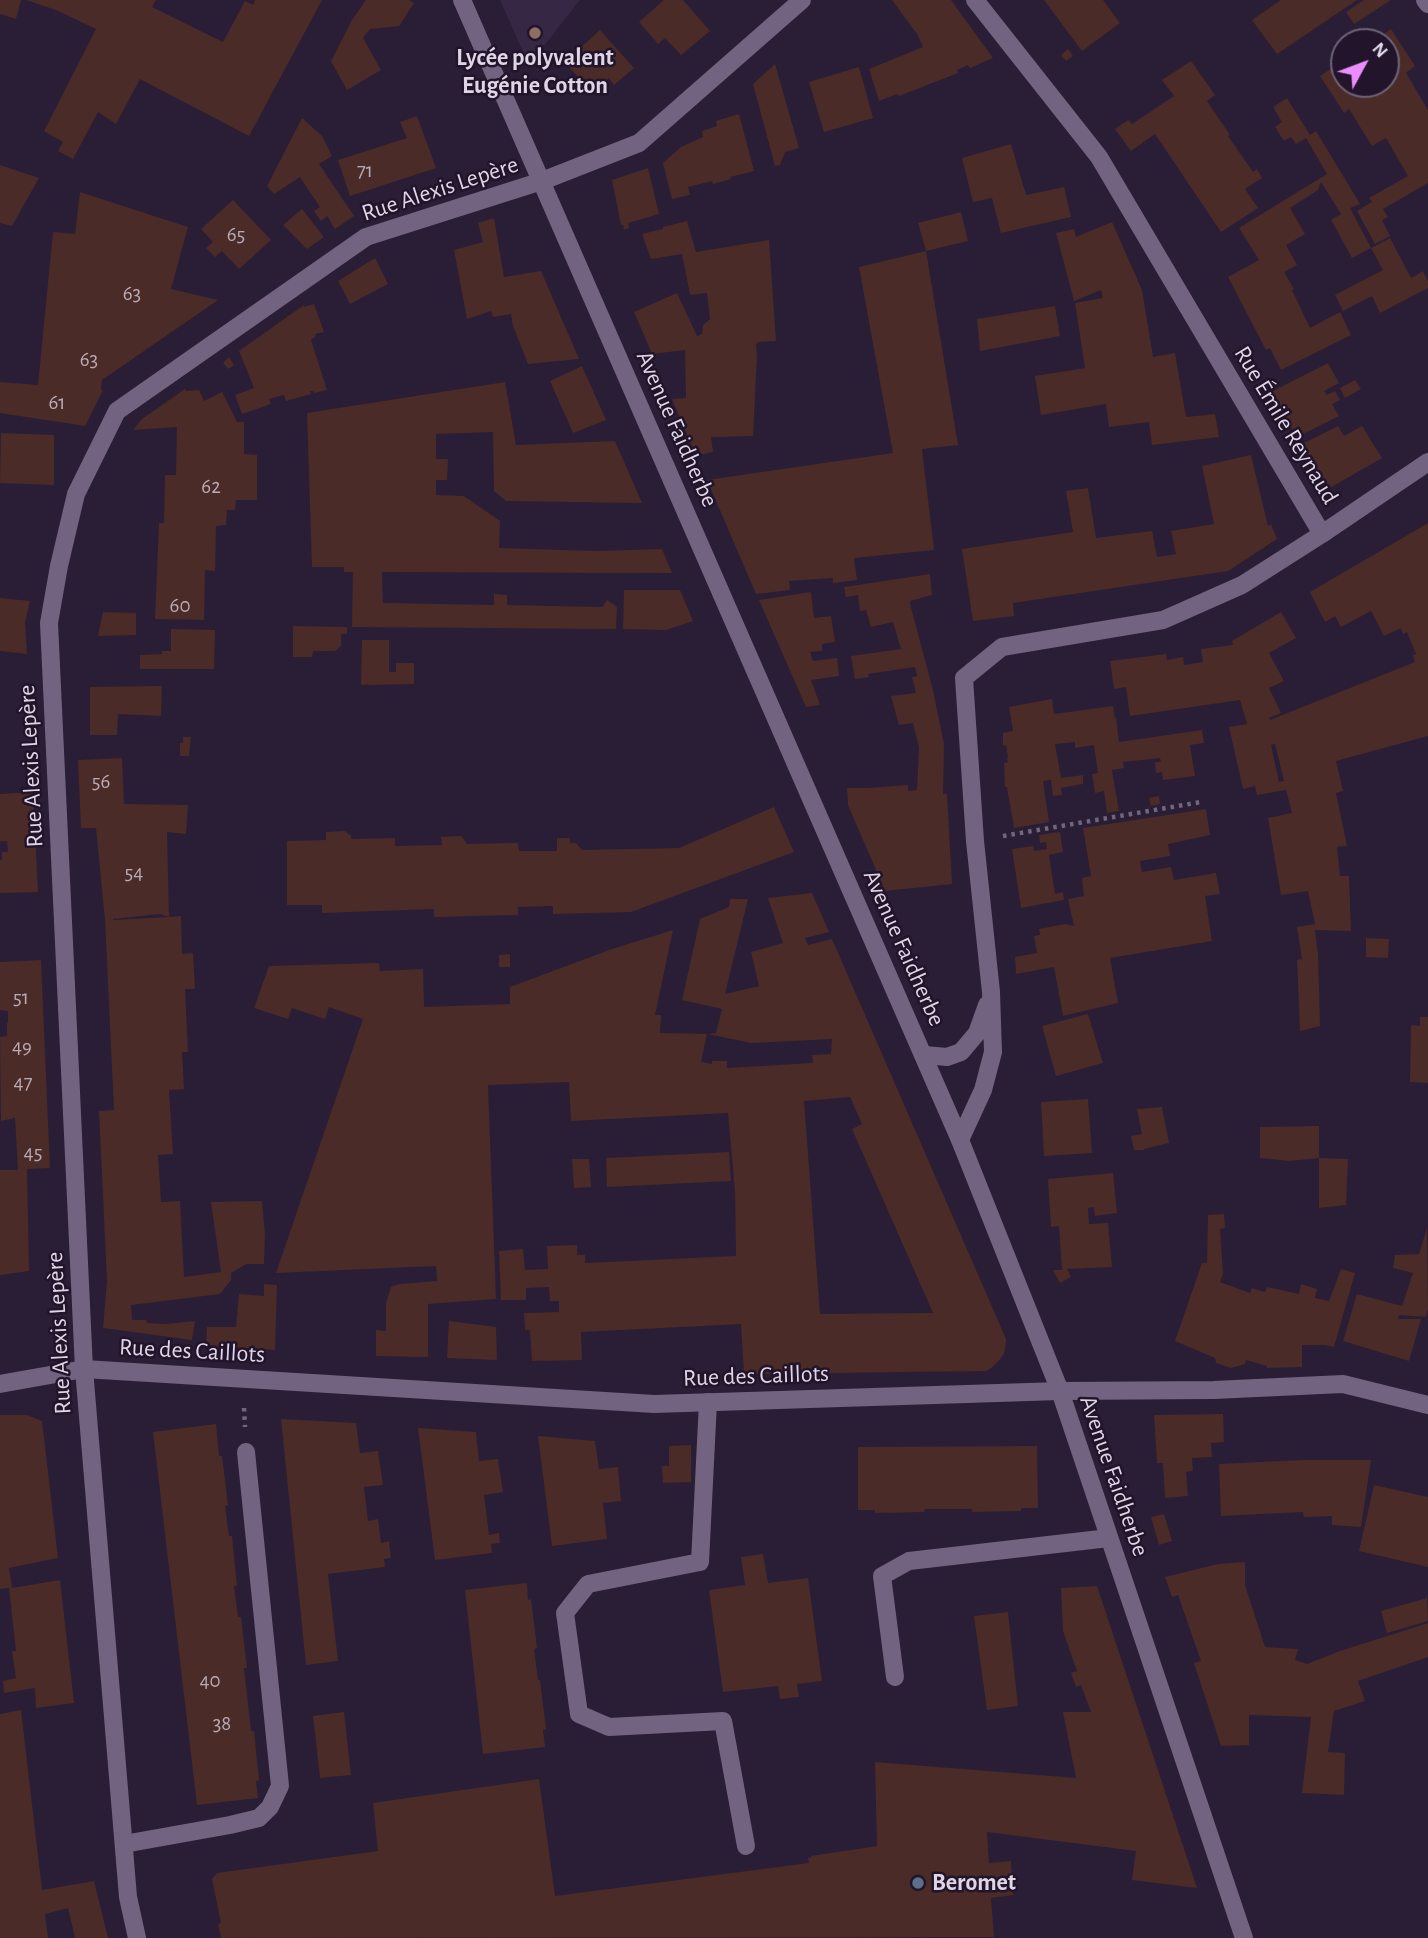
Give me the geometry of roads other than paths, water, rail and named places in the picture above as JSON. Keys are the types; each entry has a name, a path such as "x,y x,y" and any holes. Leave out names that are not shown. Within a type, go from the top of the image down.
{"street":[{"name":"Avenue Faidherbe","path":"462,0 960,1139 1060,1391 1244,1938"},
{"name":"Rue Alexis Lepère","path":"137,1938 128,1897 84,1370 49,623 76,494 117,411 366,237 542,181 639,143 802,0"},
{"name":"Rue Émile Reynaud","path":"960,1139 983,1090 993,1052 991,992 975,841 964,678 1002,647 1163,620 1242,585 1322,534 1099,157 975,0"},
{"path":"1322,534 1428,462"},
{"name":"Rue Émile Reynaud","path":"924,1055 947,1057 961,1052 977,1033 991,992"},
{"name":"Rue des Caillots","path":"0,1384 84,1370 654,1404 1060,1391 1214,1390 1343,1384 1428,1405"},
{"path":"708,1402 700,1562 588,1584 565,1613 579,1714 609,1727 723,1721 746,1846"},
{"path":"124,1844 259,1818 270,1807 280,1786 246,1452"},
{"path":"895,1677 882,1576 909,1561 1109,1538"}],"place":[{"name":"Lycée polyvalent Eugénie Cotton","path":"535,33"},
{"name":"Beromet","path":"918,1883"}]}
